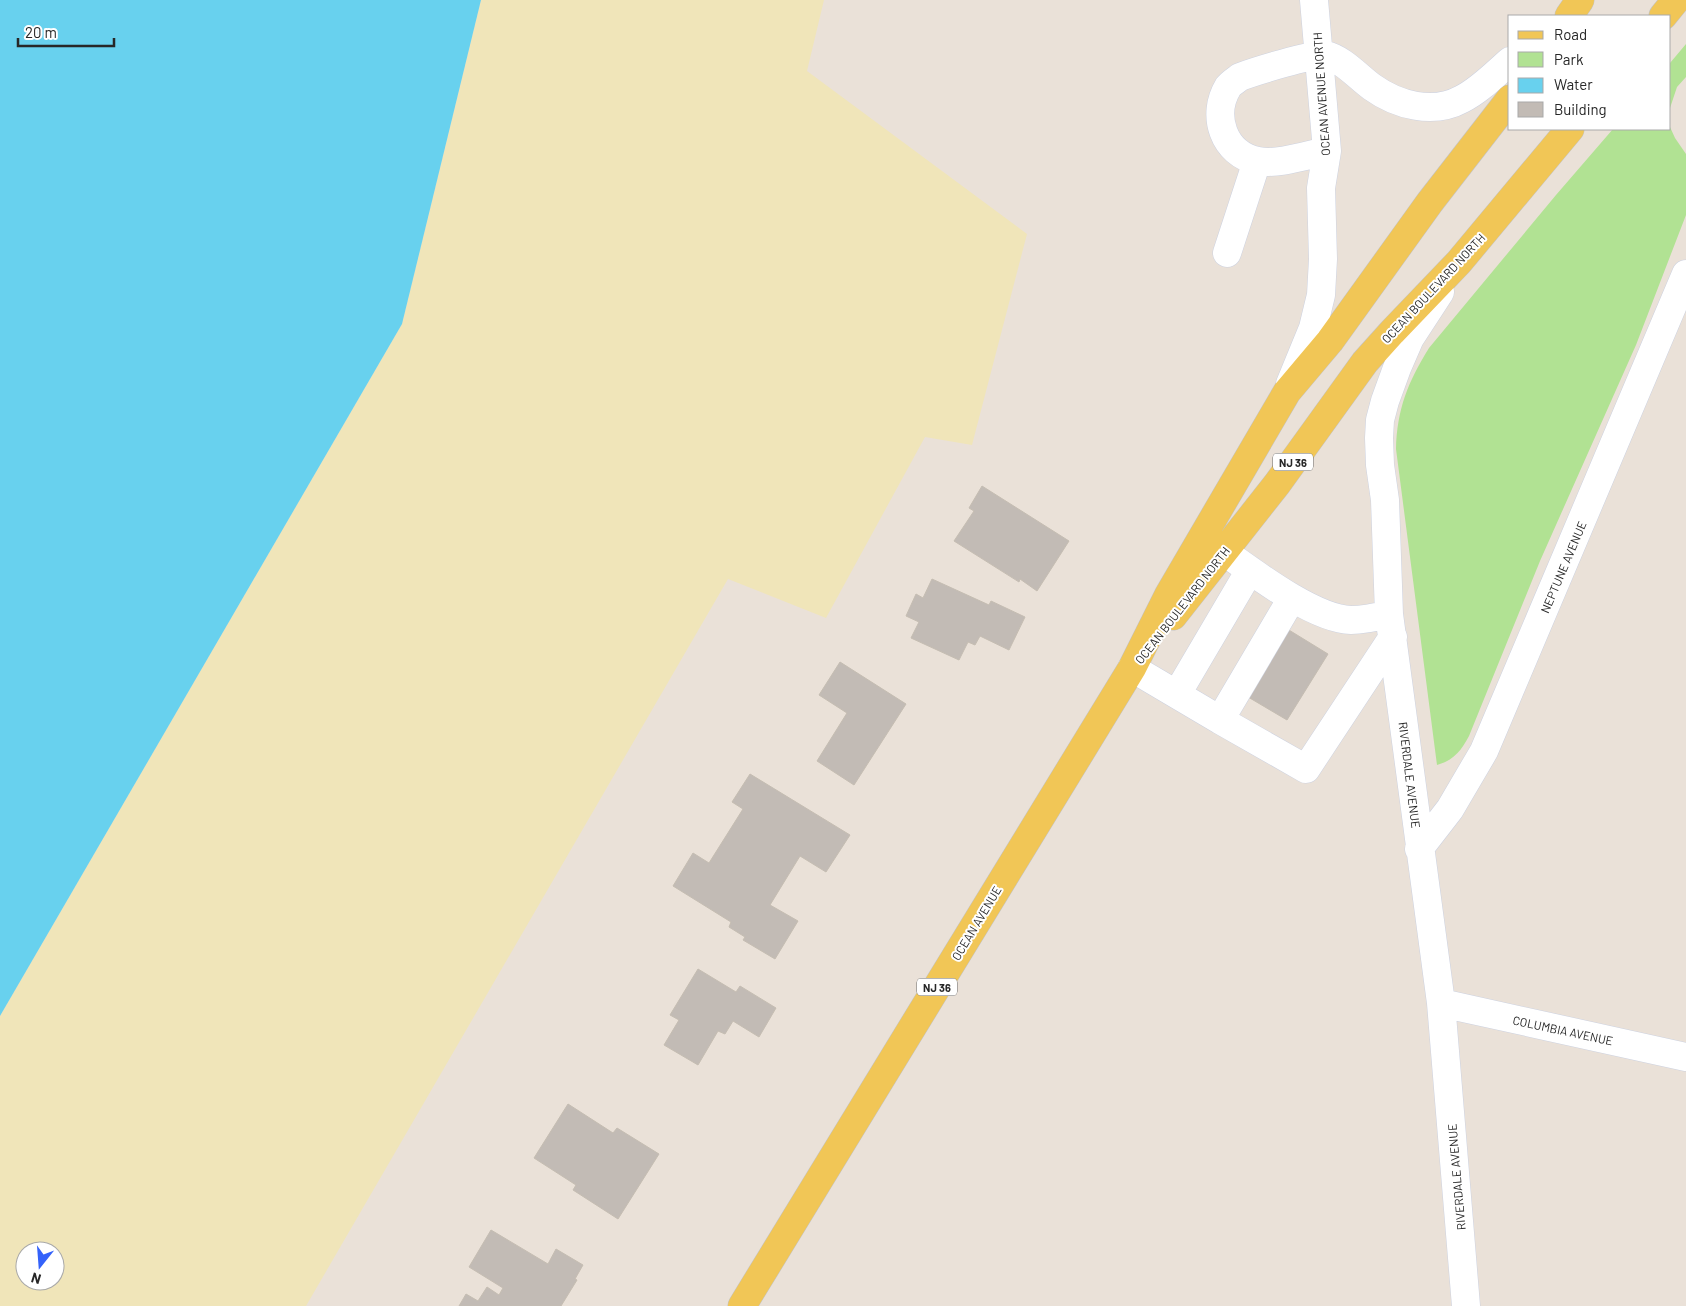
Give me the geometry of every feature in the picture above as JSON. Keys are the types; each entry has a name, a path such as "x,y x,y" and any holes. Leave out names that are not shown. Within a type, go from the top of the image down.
{"main road":[{"path":"1570,15 1579,0"},
{"path":"1664,15 1676,0"},
{"name":"OCEAN BOULEVARD NORTH","path":"1132,668 1169,594 1287,392 1330,341 1430,202 1508,102"},
{"name":"OCEAN BOULEVARD NORTH","path":"1132,668 1277,484 1366,362 1392,332 1460,262 1569,130"},
{"name":"OCEAN AVENUE","path":"742,1306 1132,668"}],"street":[{"name":"OCEAN AVENUE NORTH","path":"1287,392 1313,328 1321,295 1323,259 1321,188 1327,151 1314,0"},
{"path":"1561,15 1579,0"},
{"path":"1327,151 1273,162 1257,161 1242,154 1231,145 1222,131 1219,113 1222,100 1229,85 1247,74 1320,55 1328,56 1338,62 1373,88 1394,100 1407,104 1434,107 1462,100 1508,63"},
{"path":"1227,253 1257,161"},
{"name":"RIVERDALE AVENUE","path":"1460,262 1410,338 1397,368 1380,420 1379,438 1380,465 1386,500 1391,626 1440,1003 1466,1306"},
{"name":"NEPTUNE AVENUE","path":"1419,848 1450,809 1484,752 1683,290"},
{"path":"1132,668 1306,769 1391,626 1350,620 1318,610 1292,598 1223,552"},
{"path":"1177,694 1250,570"},
{"path":"1220,720 1292,598"},
{"name":"COLUMBIA AVENUE","path":"1440,1003 1686,1057"}],"green space":[{"path":"1686,44 1686,77 1677,87 1671,105 1671,62"},
{"path":"1671,129 1686,154 1686,215 1636,345 1540,561 1469,736 1456,754 1437,765 1396,449 1401,408 1415,372 1429,348 1612,130"}],"sand":[{"path":"481,0 824,0 807,71 1027,234 972,445 925,437 826,618 728,579 306,1306 0,1306 0,1016 402,324"}],"water":[{"path":"0,0 481,0 402,324 0,1016"}],"building":[{"path":"982,486 1069,541 1037,591 1020,579 1019,582 954,541 974,511 969,508"},
{"path":"932,579 989,605 991,601 1025,617 1009,650 980,636 975,645 968,642 959,660 911,638 919,622 906,616 916,594 923,598"},
{"path":"1284,627 1328,654 1287,720 1243,694"},
{"path":"840,662 906,704 854,785 817,761 847,713 819,695"},
{"path":"750,774 850,835 826,872 800,856 770,905 798,921 775,959 743,940 745,937 729,927 731,922 673,886 693,853 709,863 743,809 732,802"},
{"path":"698,969 736,992 740,986 776,1008 759,1037 733,1021 725,1034 718,1031 698,1065 664,1045 679,1020 670,1015"},
{"path":"568,1104 613,1133 617,1128 659,1154 618,1219 573,1190 576,1185 534,1158"},
{"path":"491,1230 548,1264 556,1249 583,1265 575,1279 577,1280 561,1306 459,1306 466,1294 478,1301 487,1287 499,1295 503,1288 469,1267"}]}
